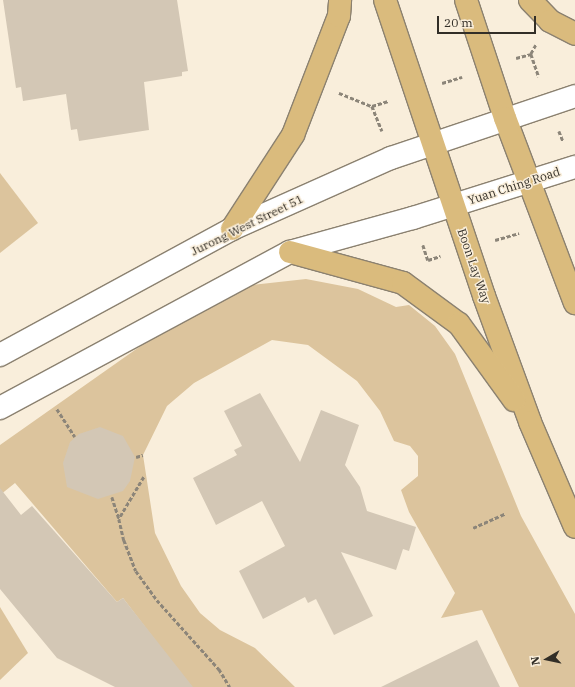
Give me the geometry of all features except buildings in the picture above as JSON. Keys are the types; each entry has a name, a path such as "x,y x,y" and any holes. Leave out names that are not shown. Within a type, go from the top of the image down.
{"main road":[{"path":"232,229 293,135 339,16 340,0"},
{"name":"Boon Lay Way","path":"385,0 431,144 530,422 575,527"},
{"path":"466,0 505,118 575,303"},
{"path":"530,0 550,21 575,34"},
{"path":"290,252 403,283 459,324 530,422"}],"street":[{"path":"505,118 575,96"},
{"name":"Jurong West Street 51","path":"0,355 232,229 391,158 505,118"},
{"name":"Yuan Ching Road","path":"453,206 575,167"},
{"path":"0,408 290,252 453,206"}],"path":[{"path":"372,106 531,54"},
{"path":"58,410 75,437"},
{"path":"136,457 143,455"},
{"path":"119,519 144,477"},
{"path":"112,497 136,571 230,687"},
{"path":"473,528 505,514"}],"shaded area":[{"path":"0,173 38,223 0,253"},
{"path":"306,279 358,289 396,307 409,305 435,326 455,354 521,516 575,614 575,687 519,687 482,610 441,618 455,593 409,512 401,490 418,476 418,456 410,446 394,441 380,411 357,381 308,345 272,340 194,383 167,406 143,455 155,533 181,586 200,613 220,630 255,648 295,687 191,687 123,598 117,602 15,483 0,495 0,445 223,288"},
{"path":"0,607 28,653 0,680"}]}
